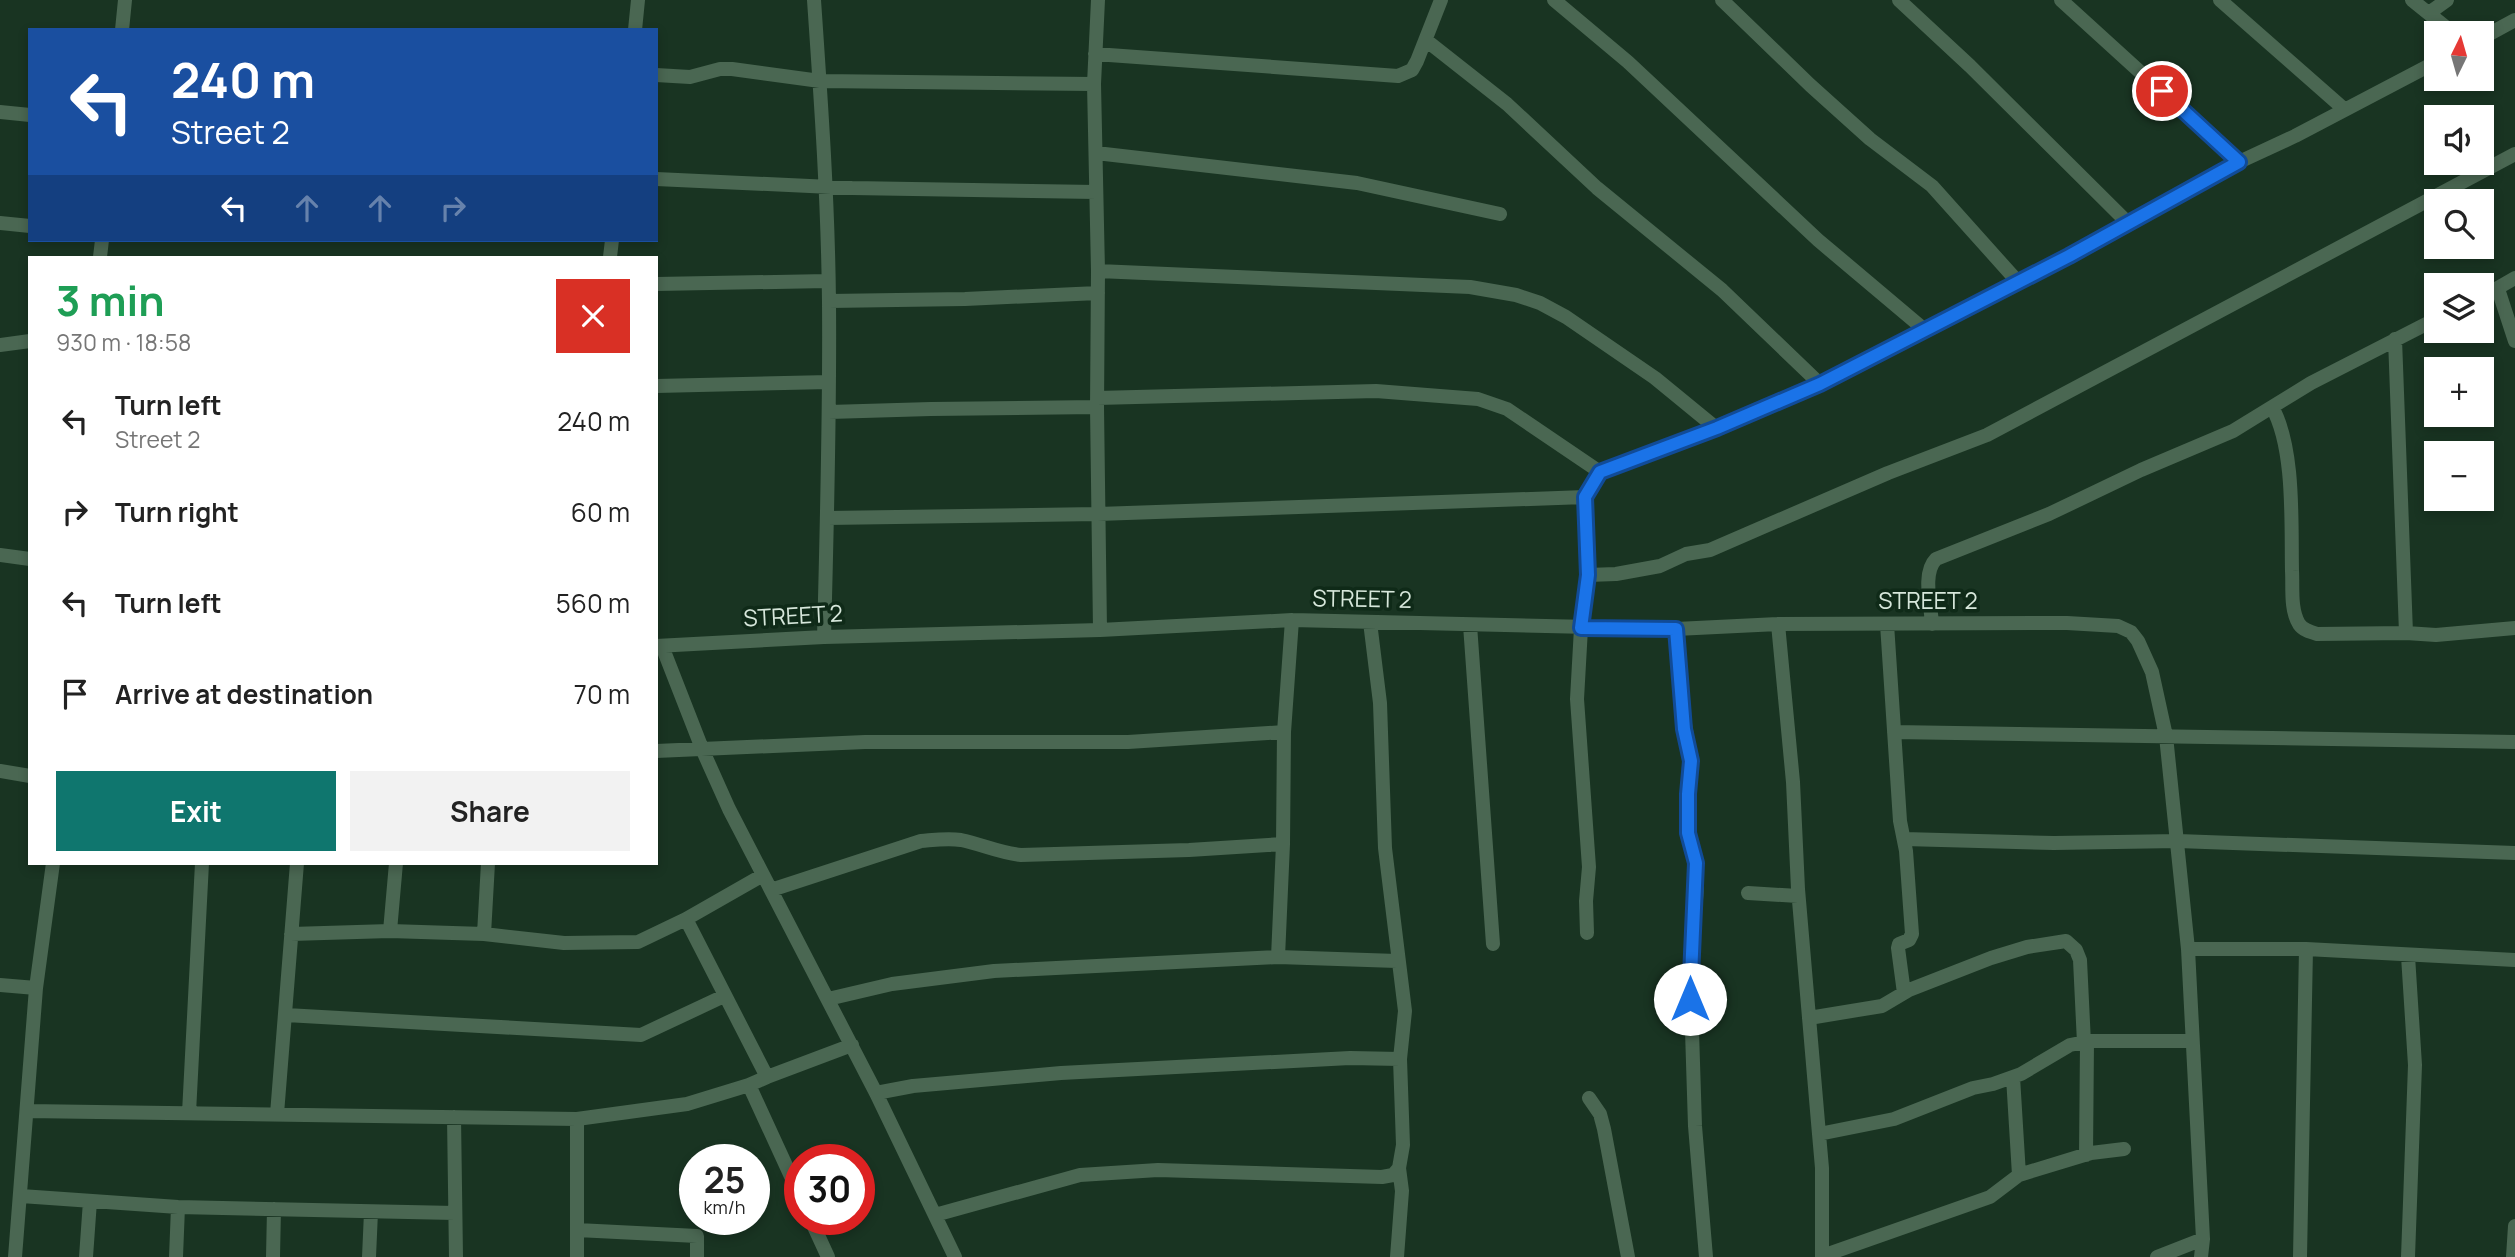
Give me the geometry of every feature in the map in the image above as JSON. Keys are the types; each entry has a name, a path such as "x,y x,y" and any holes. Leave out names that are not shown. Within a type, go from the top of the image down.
{"street":[{"path":"122,28 125,0"},
{"path":"635,28 638,0"},
{"path":"814,0 829,301 824,637"},
{"path":"1098,0 1094,83 1100,630"},
{"path":"1095,54 1398,76 1412,70 1427,41 1441,0"},
{"path":"1554,0 1629,62 1818,240 1926,331"},
{"path":"1722,0 1870,139 1932,186 2018,282"},
{"path":"1899,0 1970,66 2128,223"},
{"path":"2062,0 2239,162"},
{"path":"2220,0 2344,110"},
{"path":"2412,0 2439,21"},
{"path":"2429,13 2447,0"},
{"path":"2494,31 2515,20"},
{"path":"1427,41 1507,104 1597,188 1722,290 1820,384"},
{"path":"1587,933 1589,867 1577,699 1581,628 1588,575 1585,497 1600,472 1717,428 1820,384 1926,331 2239,162 2295,136 2424,68"},
{"path":"658,75 690,77 720,69 732,69 820,81 1094,83"},
{"path":"0,112 28,115"},
{"path":"1096,153 1357,183 1500,214"},
{"path":"1588,575 1616,574 1660,566 1686,554 1710,550 1888,473 1987,435 2515,153"},
{"path":"658,179 825,187 1096,192"},
{"path":"0,223 28,226"},
{"path":"1098,271 1470,287 1516,295 1566,317 1654,378 1717,428"},
{"path":"2494,291 2515,278"},
{"path":"658,284 828,281"},
{"path":"2498,289 2515,341"},
{"path":"829,301 1098,293"},
{"path":"1932,624 1929,573 1930,565 1936,559 2049,514 2141,470 2233,431 2311,383 2424,325"},
{"path":"2395,338 2406,633"},
{"path":"0,345 28,341"},
{"path":"658,386 829,382"},
{"path":"829,412 1377,391 1478,399 1500,404 1600,472"},
{"path":"2272,407 2284,434 2293,597 2300,625 2317,634 2435,635 2515,628"},
{"path":"827,517 1098,514 1585,497"},
{"path":"0,555 28,559"},
{"path":"1278,957 1284,732 1292,620"},
{"name":"STREET 2","path":"659,646 824,637 1100,630 1292,620 1676,629 1778,624 2067,623 2118,626 2131,632 2138,641 2152,672 2166,736"},
{"path":"1370,622 1380,704 1385,848 1405,1011 1400,1059 1404,1145 1399,1168 1402,1191 1397,1257"},
{"path":"1778,624 1793,782 1798,896 1822,1168 1822,1256 1990,1197 2019,1175 2086,1154 2124,1149"},
{"path":"1887,624 1912,934 1909,940 1899,944 1898,948 1904,993"},
{"path":"1470,625 1493,944"},
{"path":"1676,629 1682,710 1691,761 1688,833 1696,863 1697,888 1690,960 1690,999 1695,1126 1706,1257"},
{"path":"659,646 729,809 852,1045 955,1257"},
{"path":"658,751 865,742 1128,742 1284,732"},
{"path":"1894,732 2515,742"},
{"path":"2166,736 2188,949 2203,1238 2201,1257"},
{"path":"0,771 28,776"},
{"path":"771,890 921,841 942,839 1008,853 1040,855 1283,844"},
{"path":"1904,839 2054,843 2178,841 2515,853"},
{"path":"15,1257 36,988 53,865"},
{"path":"189,1113 202,865"},
{"path":"277,1114 296,865"},
{"path":"390,931 396,865"},
{"path":"484,934 488,865"},
{"path":"291,934 390,931 484,934 564,943 638,942 687,919 763,875"},
{"path":"1748,893 1798,896"},
{"path":"687,919 766,1077"},
{"path":"1809,1018 1882,1006 1904,993 1991,958 2027,947 2066,942 2076,950 2080,960 2085,1042 2086,1154"},
{"path":"2188,949 2306,949 2515,960"},
{"path":"2300,1257 2306,949"},
{"path":"2408,1257 2415,1065 2409,956"},
{"path":"828,999 892,984 994,971 1278,957 1397,961"},
{"path":"0,985 36,988"},
{"path":"286,1015 641,1035 724,996"},
{"path":"1819,1134 1894,1119 1973,1088 2013,1077 2036,1067 2070,1045 2085,1042 2192,1041"},
{"path":"27,1111 576,1119 687,1104 749,1085 852,1045"},
{"path":"876,1093 913,1086 1061,1073 1350,1058 1400,1059"},
{"path":"2013,1077 2019,1175"},
{"path":"749,1085 784,1161"},
{"path":"1590,1098 1600,1114 1604,1129 1628,1257"},
{"path":"454,1117 456,1257"},
{"path":"576,1119 577,1257"},
{"path":"935,1216 1080,1175 1158,1170 1382,1177 1393,1175 1399,1168"},
{"path":"21,1196 178,1207 455,1213"},
{"path":"86,1257 90,1201"},
{"path":"176,1257 178,1207"},
{"path":"272,1257 274,1209"},
{"path":"369,1257 371,1212"},
{"path":"2513,1257 2515,1226"},
{"path":"577,1230 697,1236 697,1257"},
{"path":"818,1235 828,1257"},
{"path":"2157,1257 2203,1238"}],"route":[{"path":"1690,999 1690,960 1697,888 1696,863 1688,833 1691,761 1684,729 1676,629 1581,628 1588,575 1585,497 1600,472 1717,428 1820,384 2069,256 2239,162 2162,91"}]}
